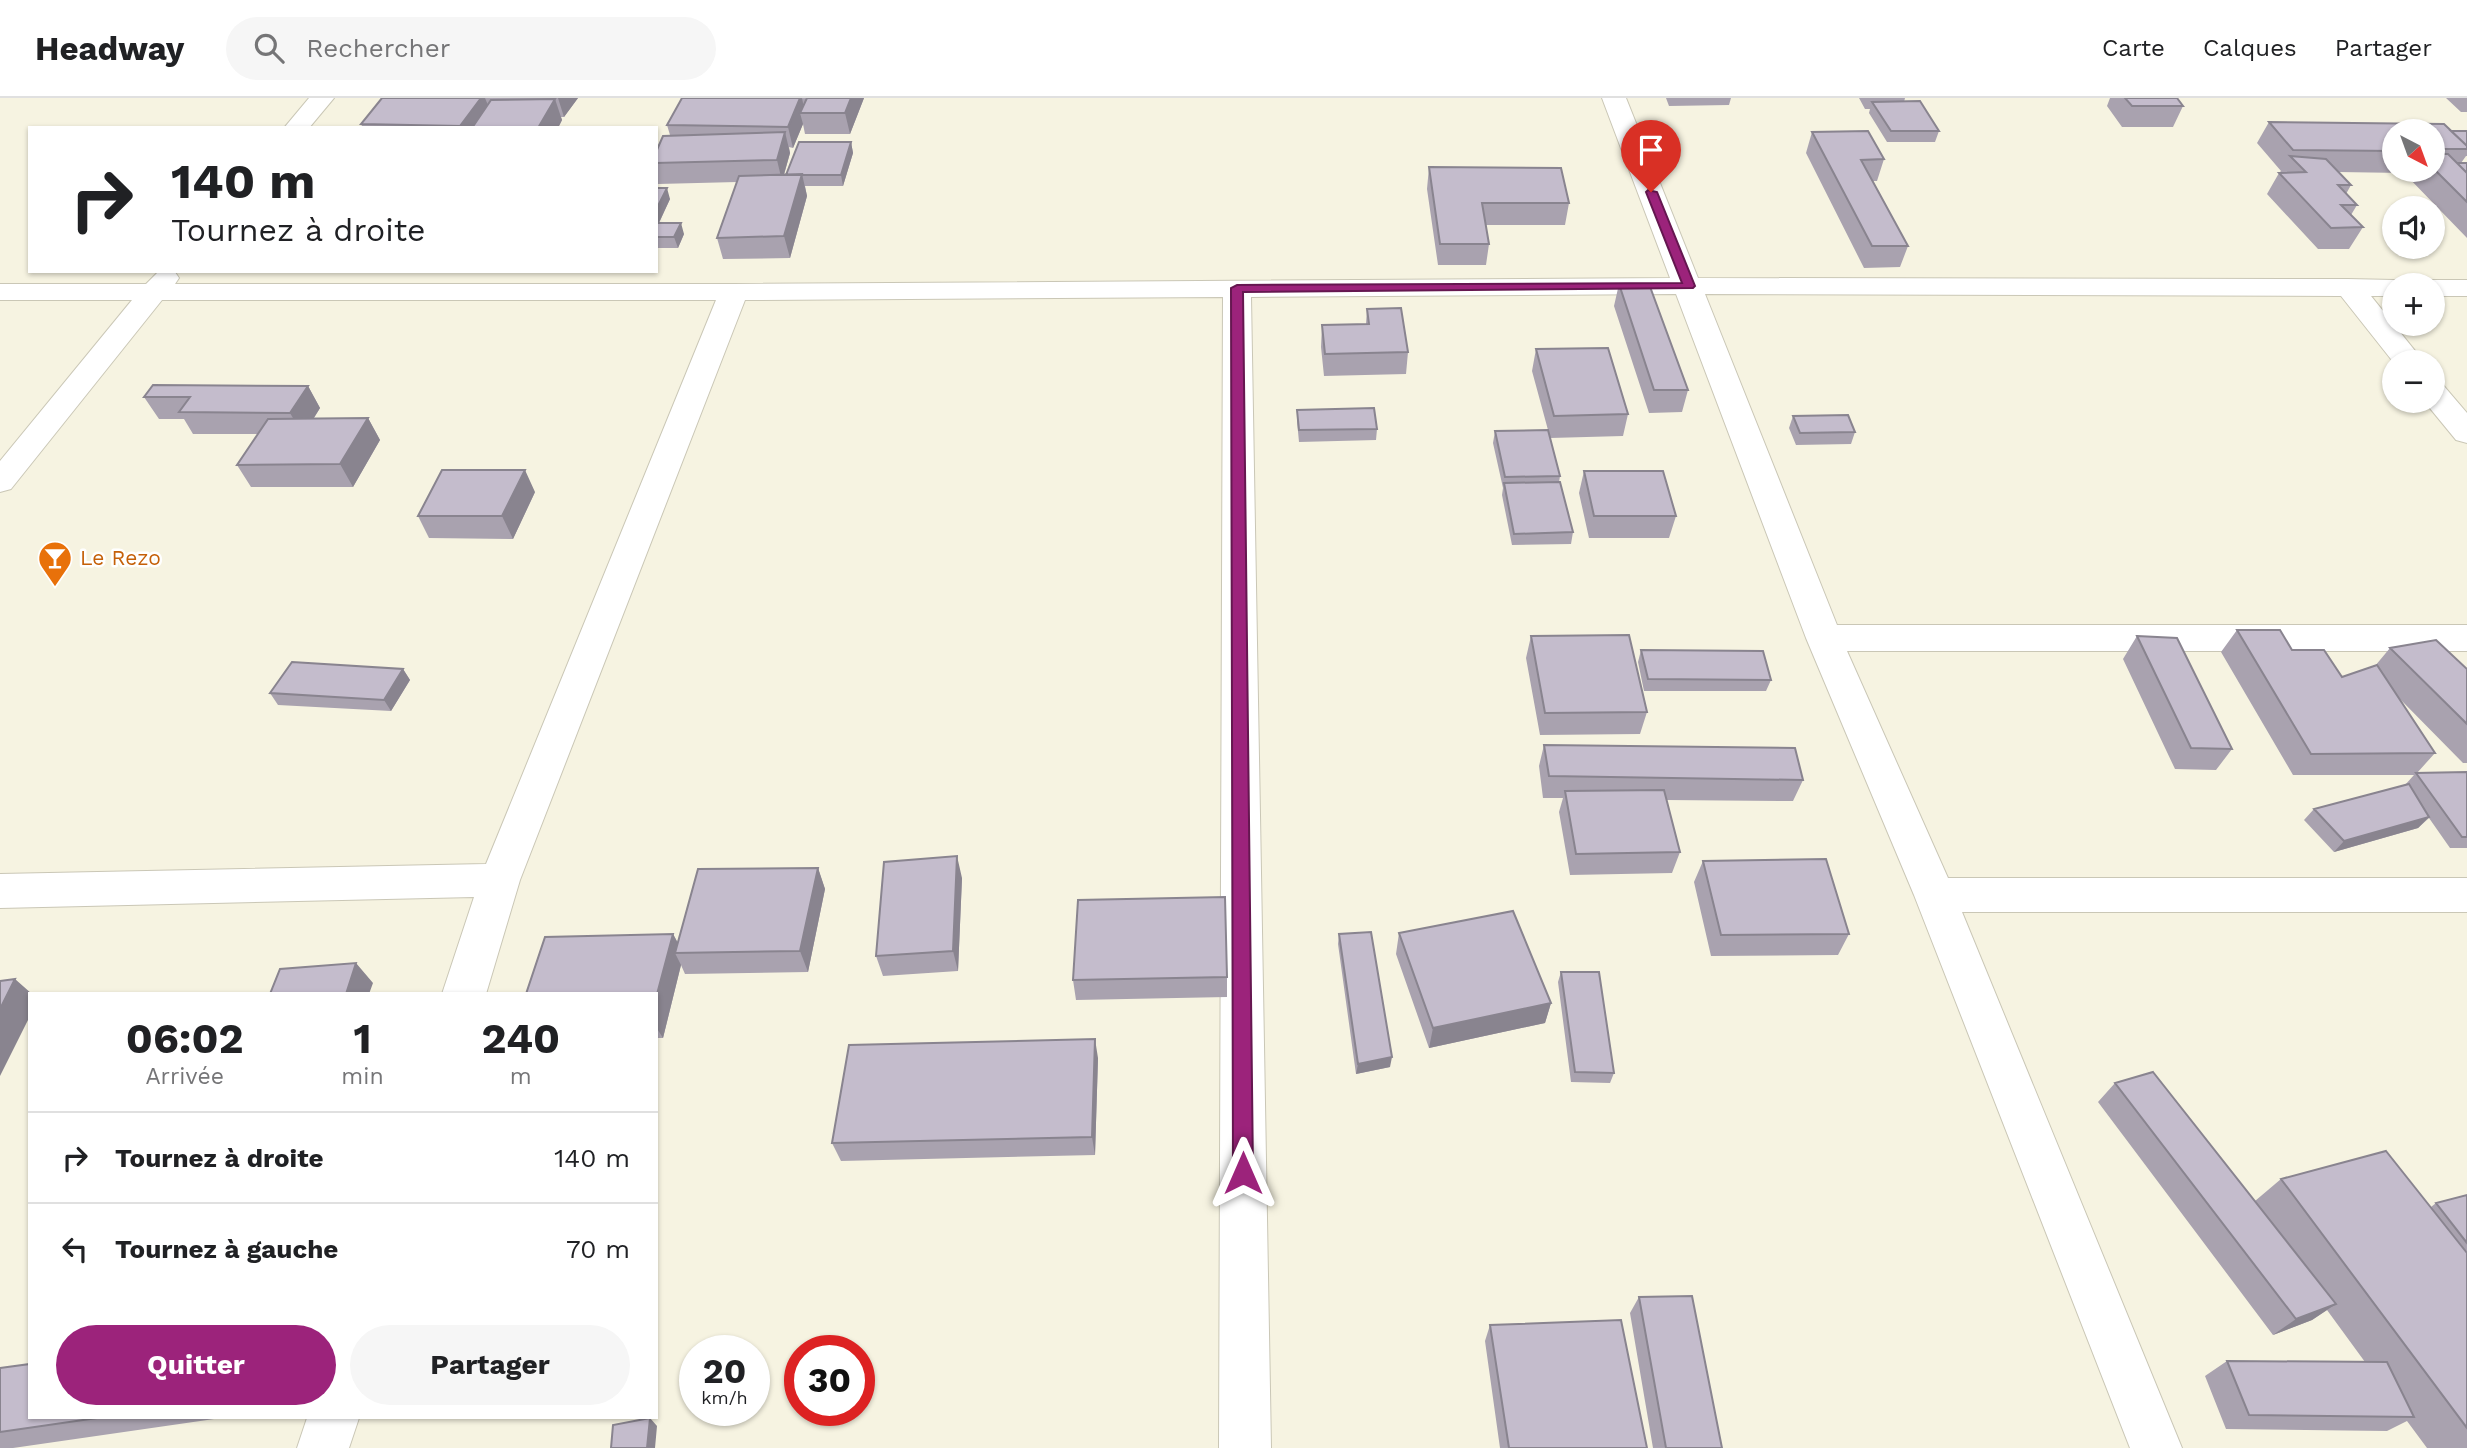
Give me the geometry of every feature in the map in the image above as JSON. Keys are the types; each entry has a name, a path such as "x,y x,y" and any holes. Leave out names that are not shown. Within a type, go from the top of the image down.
{"street":[{"path":"298,126 322,98"},
{"path":"1614,98 1824,638 1935,895 2156,1448"},
{"path":"0,482 161,282"},
{"path":"0,292 161,282 734,292 1689,286 2382,288"},
{"path":"1237,288 1245,1448"},
{"path":"2348,288 2399,350"},
{"path":"2445,288 2467,288"},
{"path":"465,992 500,880 734,292"},
{"path":"2445,407 2467,433"},
{"path":"1824,638 2467,638"},
{"path":"0,891 500,880"},
{"path":"1935,895 2467,895"},
{"path":"323,1448 333,1419"}],"building":[{"path":"382,98 481,98 460,126 361,124"},
{"path":"682,98 800,98 788,127 667,125"},
{"path":"807,98 851,98 845,113 800,113"},
{"path":"2125,98 2177,98 2183,106 2132,106"},
{"path":"555,99 539,126 473,126 491,100"},
{"path":"1920,101 1939,131 1891,131 1872,102"},
{"path":"2269,122 2382,123 2382,151 2293,150"},
{"path":"2445,125 2467,146 2467,149 2445,149"},
{"path":"1868,131 1884,159 1861,160 1908,246 1872,246 1812,132"},
{"path":"2451,131 2467,131 2467,145 2466,145"},
{"path":"785,132 777,160 658,163 658,147 663,136"},
{"path":"799,142 851,142 841,175 786,175"},
{"path":"2445,154 2467,173 2467,202 2445,180"},
{"path":"2290,156 2326,159 2351,185 2338,185 2357,205 2341,205 2363,227 2331,228 2279,173 2306,172"},
{"path":"2457,163 2467,163 2467,173"},
{"path":"1429,167 1561,168 1569,203 1482,203 1489,244 1440,244"},
{"path":"802,174 784,236 717,238 739,176"},
{"path":"658,188 667,188 658,206"},
{"path":"658,223 681,223 674,237 658,237"},
{"path":"1619,284 1649,284 1688,390 1654,390"},
{"path":"1401,308 1408,352 1325,354 1322,325 1369,324 1367,309"},
{"path":"1608,348 1628,414 1554,416 1536,349"},
{"path":"153,385 308,386 290,413 179,412 190,397 144,397"},
{"path":"1374,408 1377,429 1299,430 1297,410"},
{"path":"1848,415 1855,432 1800,433 1793,416"},
{"path":"368,418 340,464 237,465 268,419"},
{"path":"1548,430 1560,476 1505,477 1495,431"},
{"path":"442,470 525,470 502,516 418,516"},
{"path":"1584,471 1663,471 1676,516 1594,516"},
{"path":"1560,482 1573,532 1514,534 1504,483"},
{"path":"2237,630 2280,630 2292,650 2324,650 2342,677 2377,665 2435,753 2311,754"},
{"path":"1629,635 1647,712 1545,713 1531,636"},
{"path":"2137,636 2177,638 2232,749 2191,748"},
{"path":"2436,640 2467,669 2467,724 2390,648"},
{"path":"1641,650 1763,651 1771,680 1648,679"},
{"path":"292,662 403,669 384,700 270,693"},
{"path":"1544,745 1795,748 1803,780 1549,776"},
{"path":"2467,772 2467,837 2462,837 2416,773"},
{"path":"2409,784 2429,817 2344,841 2314,809"},
{"path":"1664,790 1680,852 1576,854 1565,791"},
{"path":"957,856 953,951 876,956 884,862"},
{"path":"1826,859 1849,934 1721,935 1703,861"},
{"path":"818,868 800,951 675,953 698,869"},
{"path":"1225,897 1227,977 1073,980 1078,900"},
{"path":"1513,911 1551,1003 1433,1028 1399,933"},
{"path":"1371,932 1392,1057 1358,1064 1339,934"},
{"path":"673,934 658,992 527,992 545,937"},
{"path":"356,963 347,992 271,992 280,969"},
{"path":"1561,972 1599,972 1614,1073 1575,1072"},
{"path":"15,979 0,1009 0,981"},
{"path":"1095,1039 1092,1137 832,1143 849,1045"},
{"path":"2153,1072 2336,1304 2296,1319 2115,1083"},
{"path":"2386,1151 2467,1253 2467,1428 2281,1179"},
{"path":"2467,1195 2467,1243 2436,1203"},
{"path":"1692,1296 1722,1448 1666,1448 1639,1297"},
{"path":"1621,1320 1647,1448 1509,1448 1490,1325"},
{"path":"2227,1361 2387,1362 2414,1417 2249,1415"},
{"path":"28,1364 28,1419 90,1419 0,1432 0,1368"},
{"path":"650,1419 647,1448 611,1448 613,1425"}],"place":[{"name":"Le Rezo","path":"55,588"}],"route":[{"path":"1243,1173 1237,288 1689,286 1651,192"}]}
